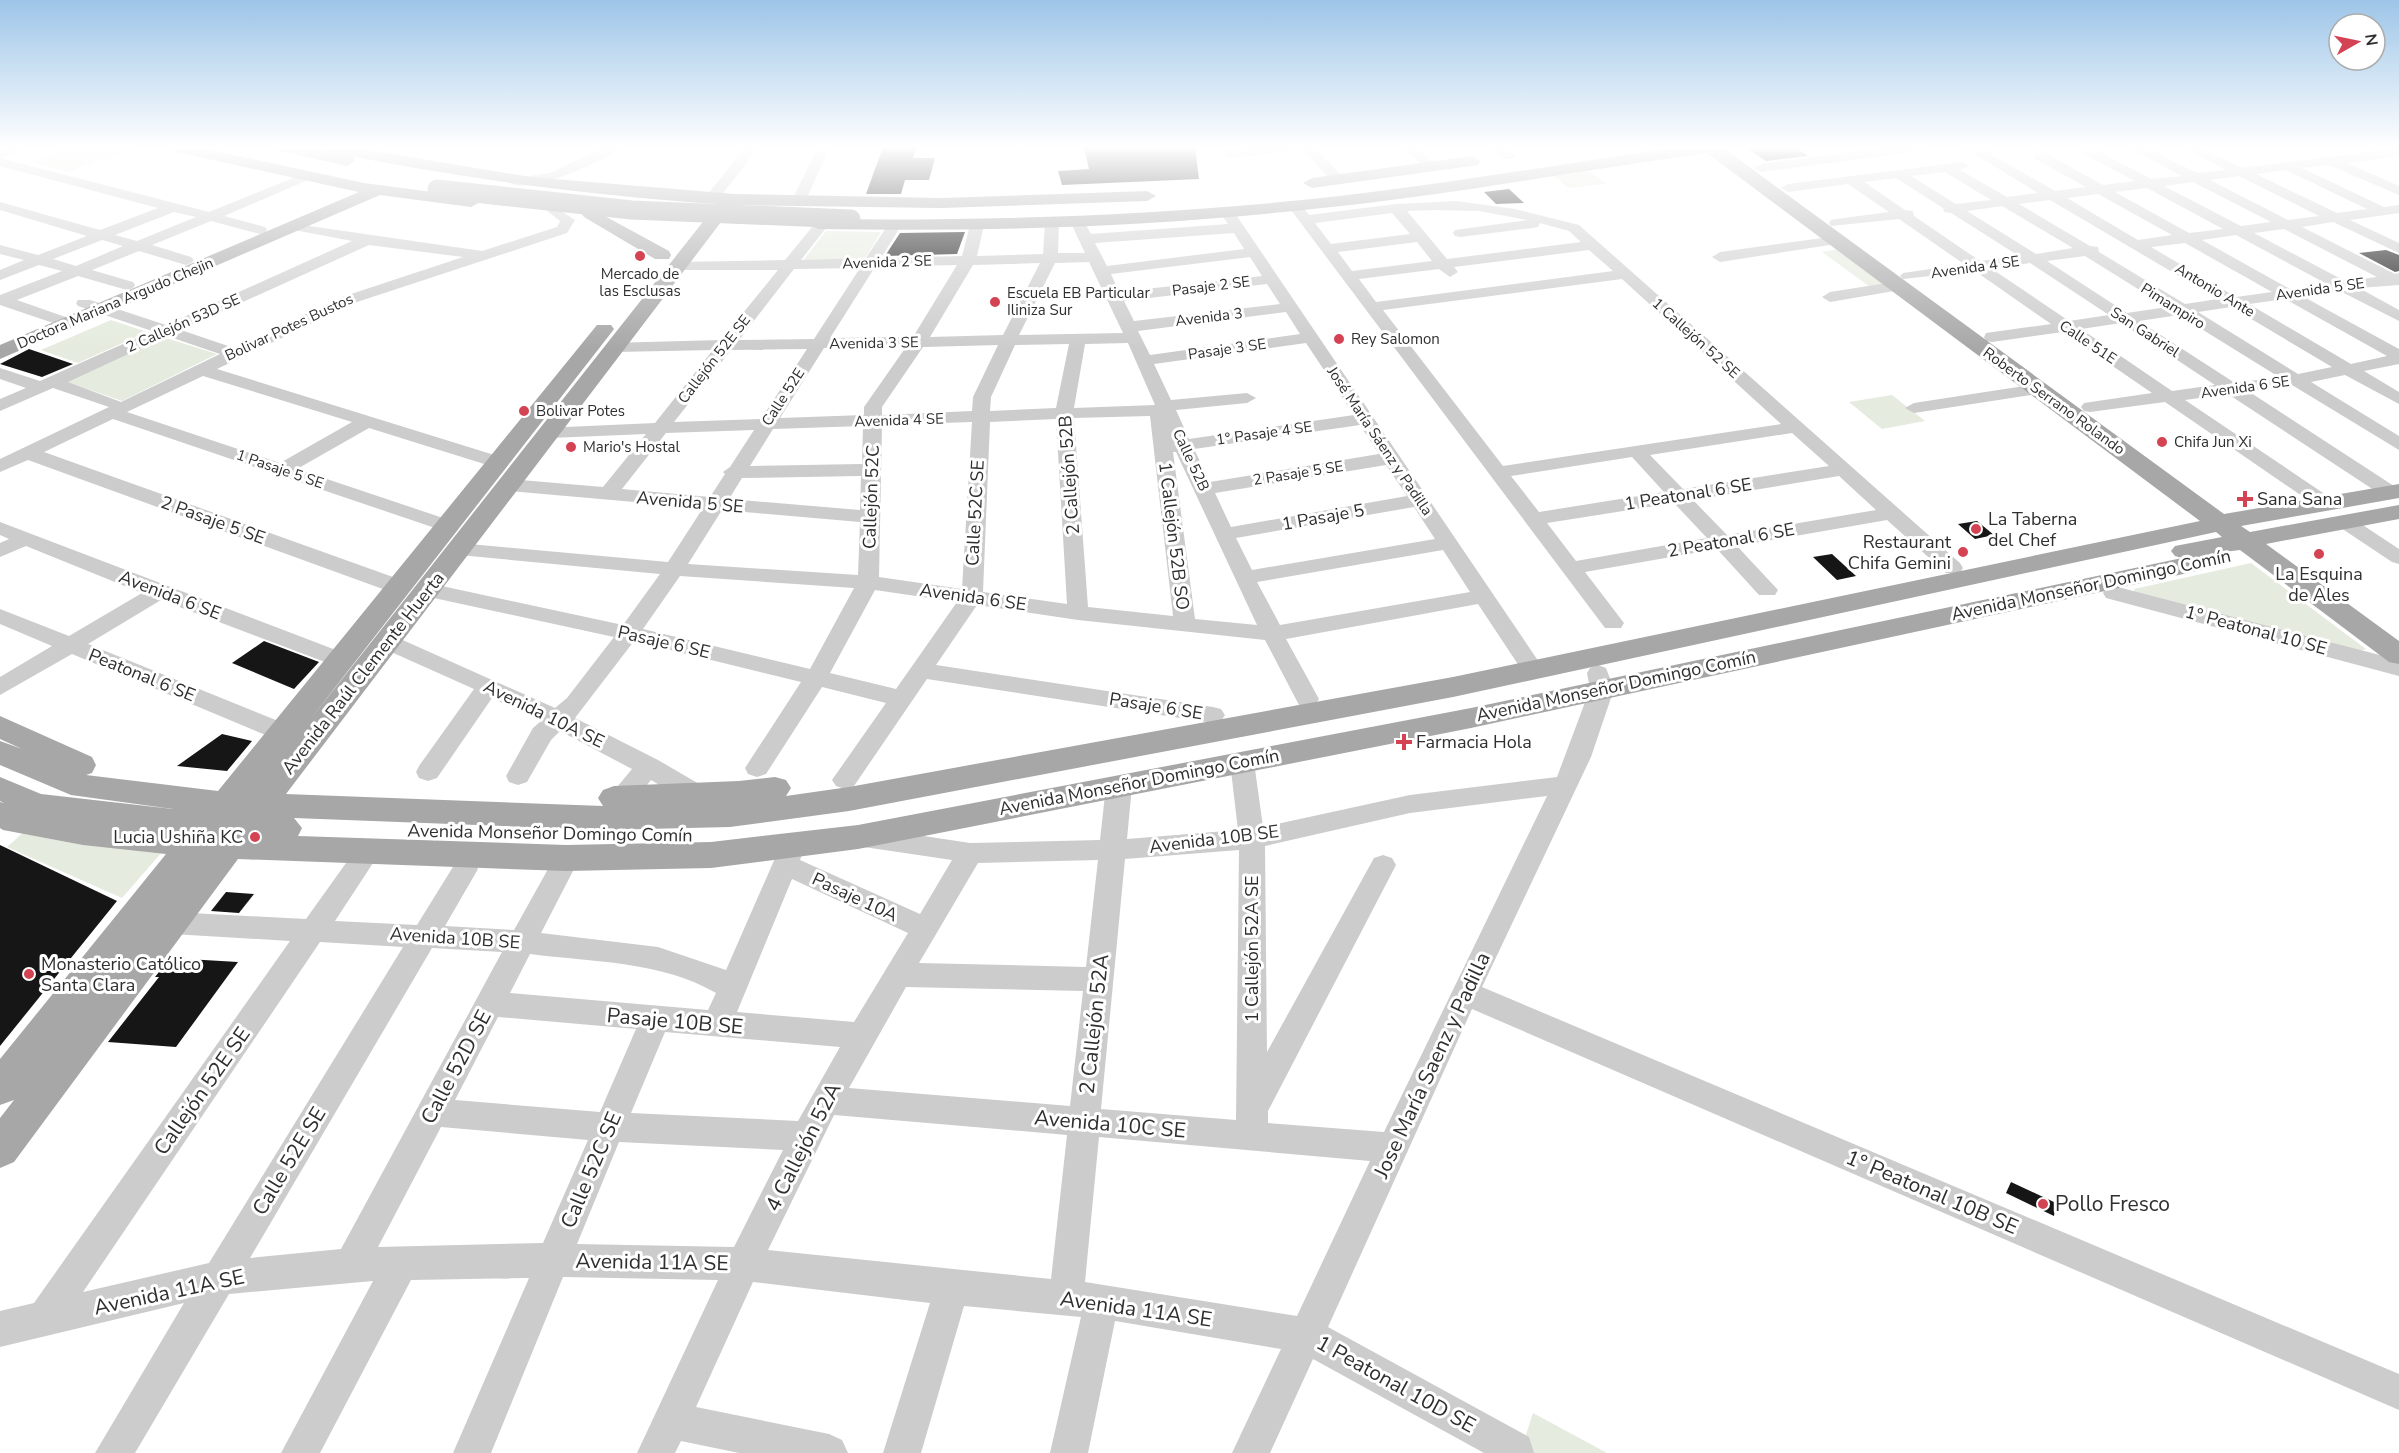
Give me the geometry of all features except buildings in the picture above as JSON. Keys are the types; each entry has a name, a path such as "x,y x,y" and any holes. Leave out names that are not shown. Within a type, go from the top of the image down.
{"main road":[{"path":"294,221 299,215"},
{"name":"Doctora Mariana Argudo Chejin","path":"0,353 60,320 307,215"},
{"path":"294,221 328,215"},
{"path":"608,215 700,224 894,226 1052,223 1184,215"},
{"path":"617,215 665,218 700,224 729,220 731,215"},
{"path":"665,218 671,215"},
{"path":"695,215 700,224"},
{"path":"877,215 970,218 1042,215"},
{"path":"1151,217 1161,215"},
{"name":"Roberto Serrano Rolando","path":"1814,215 1904,281 2037,389 2399,634"},
{"name":"Doctora Mariana Argudo Chejin","path":"92,306 127,285 186,260 260,230 294,221"},
{"name":"Avenida Raúl Clemente Huerta","path":"503,474 549,432 615,347 700,224"},
{"name":"Avenida Raúl Clemente Huerta","path":"0,1149 172,923 284,733 399,588 453,537 700,224"},
{"name":"Roberto Serrano Rolando","path":"1904,281 1992,337 2090,407 2399,655"},
{"name":"Doctora Mariana Argudo Chejin","path":"0,339 60,320"},
{"path":"2243,530 2325,503 2396,498"},
{"path":"2243,530 2345,522 2396,498"},
{"name":"Avenida Monseñor Domingo Comín","path":"1874,591 1953,568 2189,520 2243,530"},
{"name":"Avenida Monseñor Domingo Comín","path":"0,752 71,784 236,815 555,857 659,848 721,834 852,816 1213,715 1530,664 1874,591 2202,529 2243,530"},
{"name":"Avenida Monseñor Domingo Comín","path":"562,807 604,818 730,815 849,799 953,789 1600,681 1959,606 2237,555 2243,530"},
{"name":"Avenida Raúl Clemente Huerta","path":"0,1088 388,642 428,590 453,537"},
{"name":"Avenida Monseñor Domingo Comín","path":"659,848 788,856 858,837 953,789 1453,687 1530,664"},
{"name":"Avenida Monseñor Domingo Comín","path":"0,788 36,806 236,815 562,807 621,798 739,793 845,780 953,789 1119,786 1471,718 1600,681"},
{"name":"Avenida Monseñor Domingo Comín","path":"0,726 89,768 236,815"},
{"name":"Avenida Monseñor Domingo Comín","path":"5,822 83,833 236,815"}],"street":[{"path":"31,215 186,260"},
{"path":"0,275 153,215"},
{"path":"202,215 260,230"},
{"path":"1,301 215,215"},
{"name":"Bolivar Potes Bustos","path":"0,466 112,408 348,300 562,230 568,220 560,215"},
{"path":"700,224 706,215"},
{"name":"José María Sáenz y Padilla","path":"1229,215 1530,664"},
{"path":"1300,215 1613,623"},
{"path":"1402,215 1470,294"},
{"name":"1 Callejón 52 SE","path":"1518,215 1574,228 1953,568"},
{"path":"1720,256 1902,215"},
{"name":"Calle 51E","path":"1902,215 2325,503"},
{"name":"San Gabriel","path":"1965,215 2034,258 2396,498"},
{"name":"Pimampiro","path":"2027,215 2399,444"},
{"name":"Antonio Ante","path":"2087,215 2399,399"},
{"path":"2145,215 2399,358"},
{"path":"2207,215 2399,316"},
{"path":"2269,215 2397,279"},
{"path":"2328,215 2399,249"},
{"name":"Avenida 4 SE","path":"1830,297 1977,266 2356,215"},
{"path":"294,221 367,240 486,256"},
{"name":"Calle 52B","path":"1077,221 1163,408 1247,577 1272,634 1307,699"},
{"path":"1460,233 1553,222"},
{"name":"Calle 52C SE","path":"972,596 982,397 1050,258 1052,223"},
{"name":"Avenida 2 SE","path":"700,224 789,265 1050,258 1098,264 1254,252"},
{"name":"Callejón 52E SE","path":"607,495 822,224"},
{"name":"Callejón 52C","path":"757,768 816,678 868,582 873,407 918,342 968,260 976,225"},
{"name":"Calle 52E","path":"518,776 539,738 574,704 629,633 674,569 733,472 894,226"},
{"path":"1086,239 1238,228"},
{"path":"1326,249 1421,237"},
{"name":"2 Callejón 53D SE","path":"0,406 367,240"},
{"path":"1347,276 1592,245"},
{"path":"0,249 127,285"},
{"path":"1371,307 1624,274"},
{"name":"Pasaje 2 SE","path":"1113,297 1272,279"},
{"name":"Avenida 5 SE","path":"1992,337 2397,279"},
{"path":"1,301 60,320"},
{"path":"92,306 233,353"},
{"name":"Avenida 3","path":"1130,333 1291,307"},
{"name":"Avenida 3 SE","path":"615,347 1078,339 1130,333"},
{"name":"Pasaje 3 SE","path":"1143,361 1311,337"},
{"name":"2 Callejón 52B","path":"1078,339 1065,398 1078,613"},
{"name":"Avenida 6 SE","path":"2090,407 2172,398 2294,380 2352,370 2399,358"},
{"name":"Avenida 5 SE","path":"200,369 368,421 503,474 607,495 870,517"},
{"name":"1 Pasaje 5 SE","path":"0,374 46,385 112,408 282,470 453,537"},
{"path":"1914,408 2037,389"},
{"name":"Avenida 4 SE","path":"549,432 1065,413 1163,408 1247,398"},
{"name":"1 Callejón 52B SO","path":"1163,408 1163,448 1185,626"},
{"name":"1° Pasaje 4 SE","path":"1163,448 1365,419"},
{"path":"282,470 368,421"},
{"path":"1498,472 1796,427"},
{"path":"1636,452 1767,590"},
{"name":"2 Pasaje 5 SE","path":"28,453 399,588"},
{"name":"2 Pasaje 5 SE","path":"1204,489 1392,458"},
{"path":"733,472 872,470"},
{"name":"1 Peatonal 6 SE","path":"1533,519 1842,470"},
{"name":"1 Pasaje 5","path":"1226,534 1420,501"},
{"name":"2 Peatonal 6 SE","path":"1571,568 1891,513"},
{"path":"2345,522 2399,558"},
{"name":"Avenida 6 SE","path":"0,528 159,592 341,660"},
{"name":"Avenida 6 SE","path":"453,537 674,569 868,582 1078,613 1272,634 1484,596"},
{"path":"0,551 26,538"},
{"path":"1247,577 1449,543"},
{"name":"Pasaje 6 SE","path":"428,590 629,633 900,698"},
{"path":"0,687 159,592"},
{"name":"1° Peatonal 10 SE","path":"2114,593 2399,668"},
{"path":"845,780 972,596"},
{"name":"Peatonal 6 SE","path":"0,616 284,733"},
{"name":"Avenida 10A SE","path":"388,642 488,686 649,766 697,795"},
{"name":"Pasaje 6 SE","path":"920,670 1213,715"},
{"name":"Jose María Saenz y Padilla","path":"1251,1453 1465,993 1580,757 1600,681"},
{"path":"428,772 488,686"},
{"name":"1 Callejón 52A SE","path":"1242,762 1252,838 1252,1123"},
{"path":"621,798 649,766"},
{"name":"Avenida 10B SE","path":"858,837 970,853 1112,850 1252,838 1410,804 1566,785"},
{"name":"2 Callejón 52A","path":"1066,1298 1119,786"},
{"name":"4 Callejón 52A","path":"656,1453 743,1263 807,1136 862,1036 970,853"},
{"path":"717,1024 788,856"},
{"name":"Pasaje 10A","path":"788,856 926,929"},
{"name":"Callejón 52E SE","path":"44,1319 360,863"},
{"path":"1252,1123 1383,865"},
{"name":"Calle 52D SE","path":"351,1265 561,868"},
{"name":"Calle 52E SE","path":"114,1453 465,869"},
{"name":"Avenida 10B SE","path":"172,923 522,942 658,959 708,974 732,988"},
{"path":"899,975 1099,979"},
{"name":"1° Peatonal 10B SE","path":"1465,993 2399,1392"},
{"name":"Pasaje 10B SE","path":"489,1004 862,1036"},
{"name":"Calle 52C SE","path":"472,1453 655,1019"},
{"name":"Avenida 10C SE","path":"826,1100 1084,1121 1252,1123 1394,1148"},
{"path":"432,1112 609,1126 807,1136"},
{"name":"Avenida 11A SE","path":"0,1329 219,1278 351,1265 553,1260 743,1263 952,1288 1102,1301 1306,1335"},
{"path":"300,1453 402,1263"},
{"path":"902,1453 952,1288"},
{"path":"1069,1453 1102,1301"},
{"name":"1 Peatonal 10D SE","path":"1306,1335 1516,1450"},
{"path":"671,1420 766,1447 829,1453"}],"shaded area":[{"path":"826,231 881,232 863,262 801,263"},
{"path":"1838,249 1883,285 1873,289 1822,252"},
{"path":"111,320 147,332 78,363 41,350"},
{"path":"163,337 217,354 122,401 67,382"},
{"path":"1892,395 1925,421 1882,429 1849,402"},
{"path":"2251,563 2366,649 2360,651 2135,593 2134,589"},
{"path":"24,832 162,852 122,898 7,847"},
{"path":"1533,1413 1607,1453 1520,1453"}],"place":[{"name":"Mercado de las Esclusas","path":"640,256"},
{"name":"Escuela EB Particular Iliniza Sur","path":"995,302"},
{"name":"Rey Salomon","path":"1339,339"},
{"name":"Bolivar Potes","path":"524,411"},
{"name":"Chifa Jun Xi","path":"2162,442"},
{"name":"Mario's Hostal","path":"571,447"},
{"name":"Sana Sana","path":"2245,499"},
{"name":"La Taberna del Chef","path":"1976,529"},
{"name":"Restaurant Chifa Gemini","path":"1963,552"},
{"name":"La Esquina de Ales","path":"2319,554"},
{"name":"Farmacia Hola","path":"1404,742"},
{"name":"Lucia Ushiña KC","path":"255,837"},
{"name":"Monasterio Católico Santa Clara","path":"29,974"},
{"name":"Pollo Fresco","path":"2043,1204"}]}
